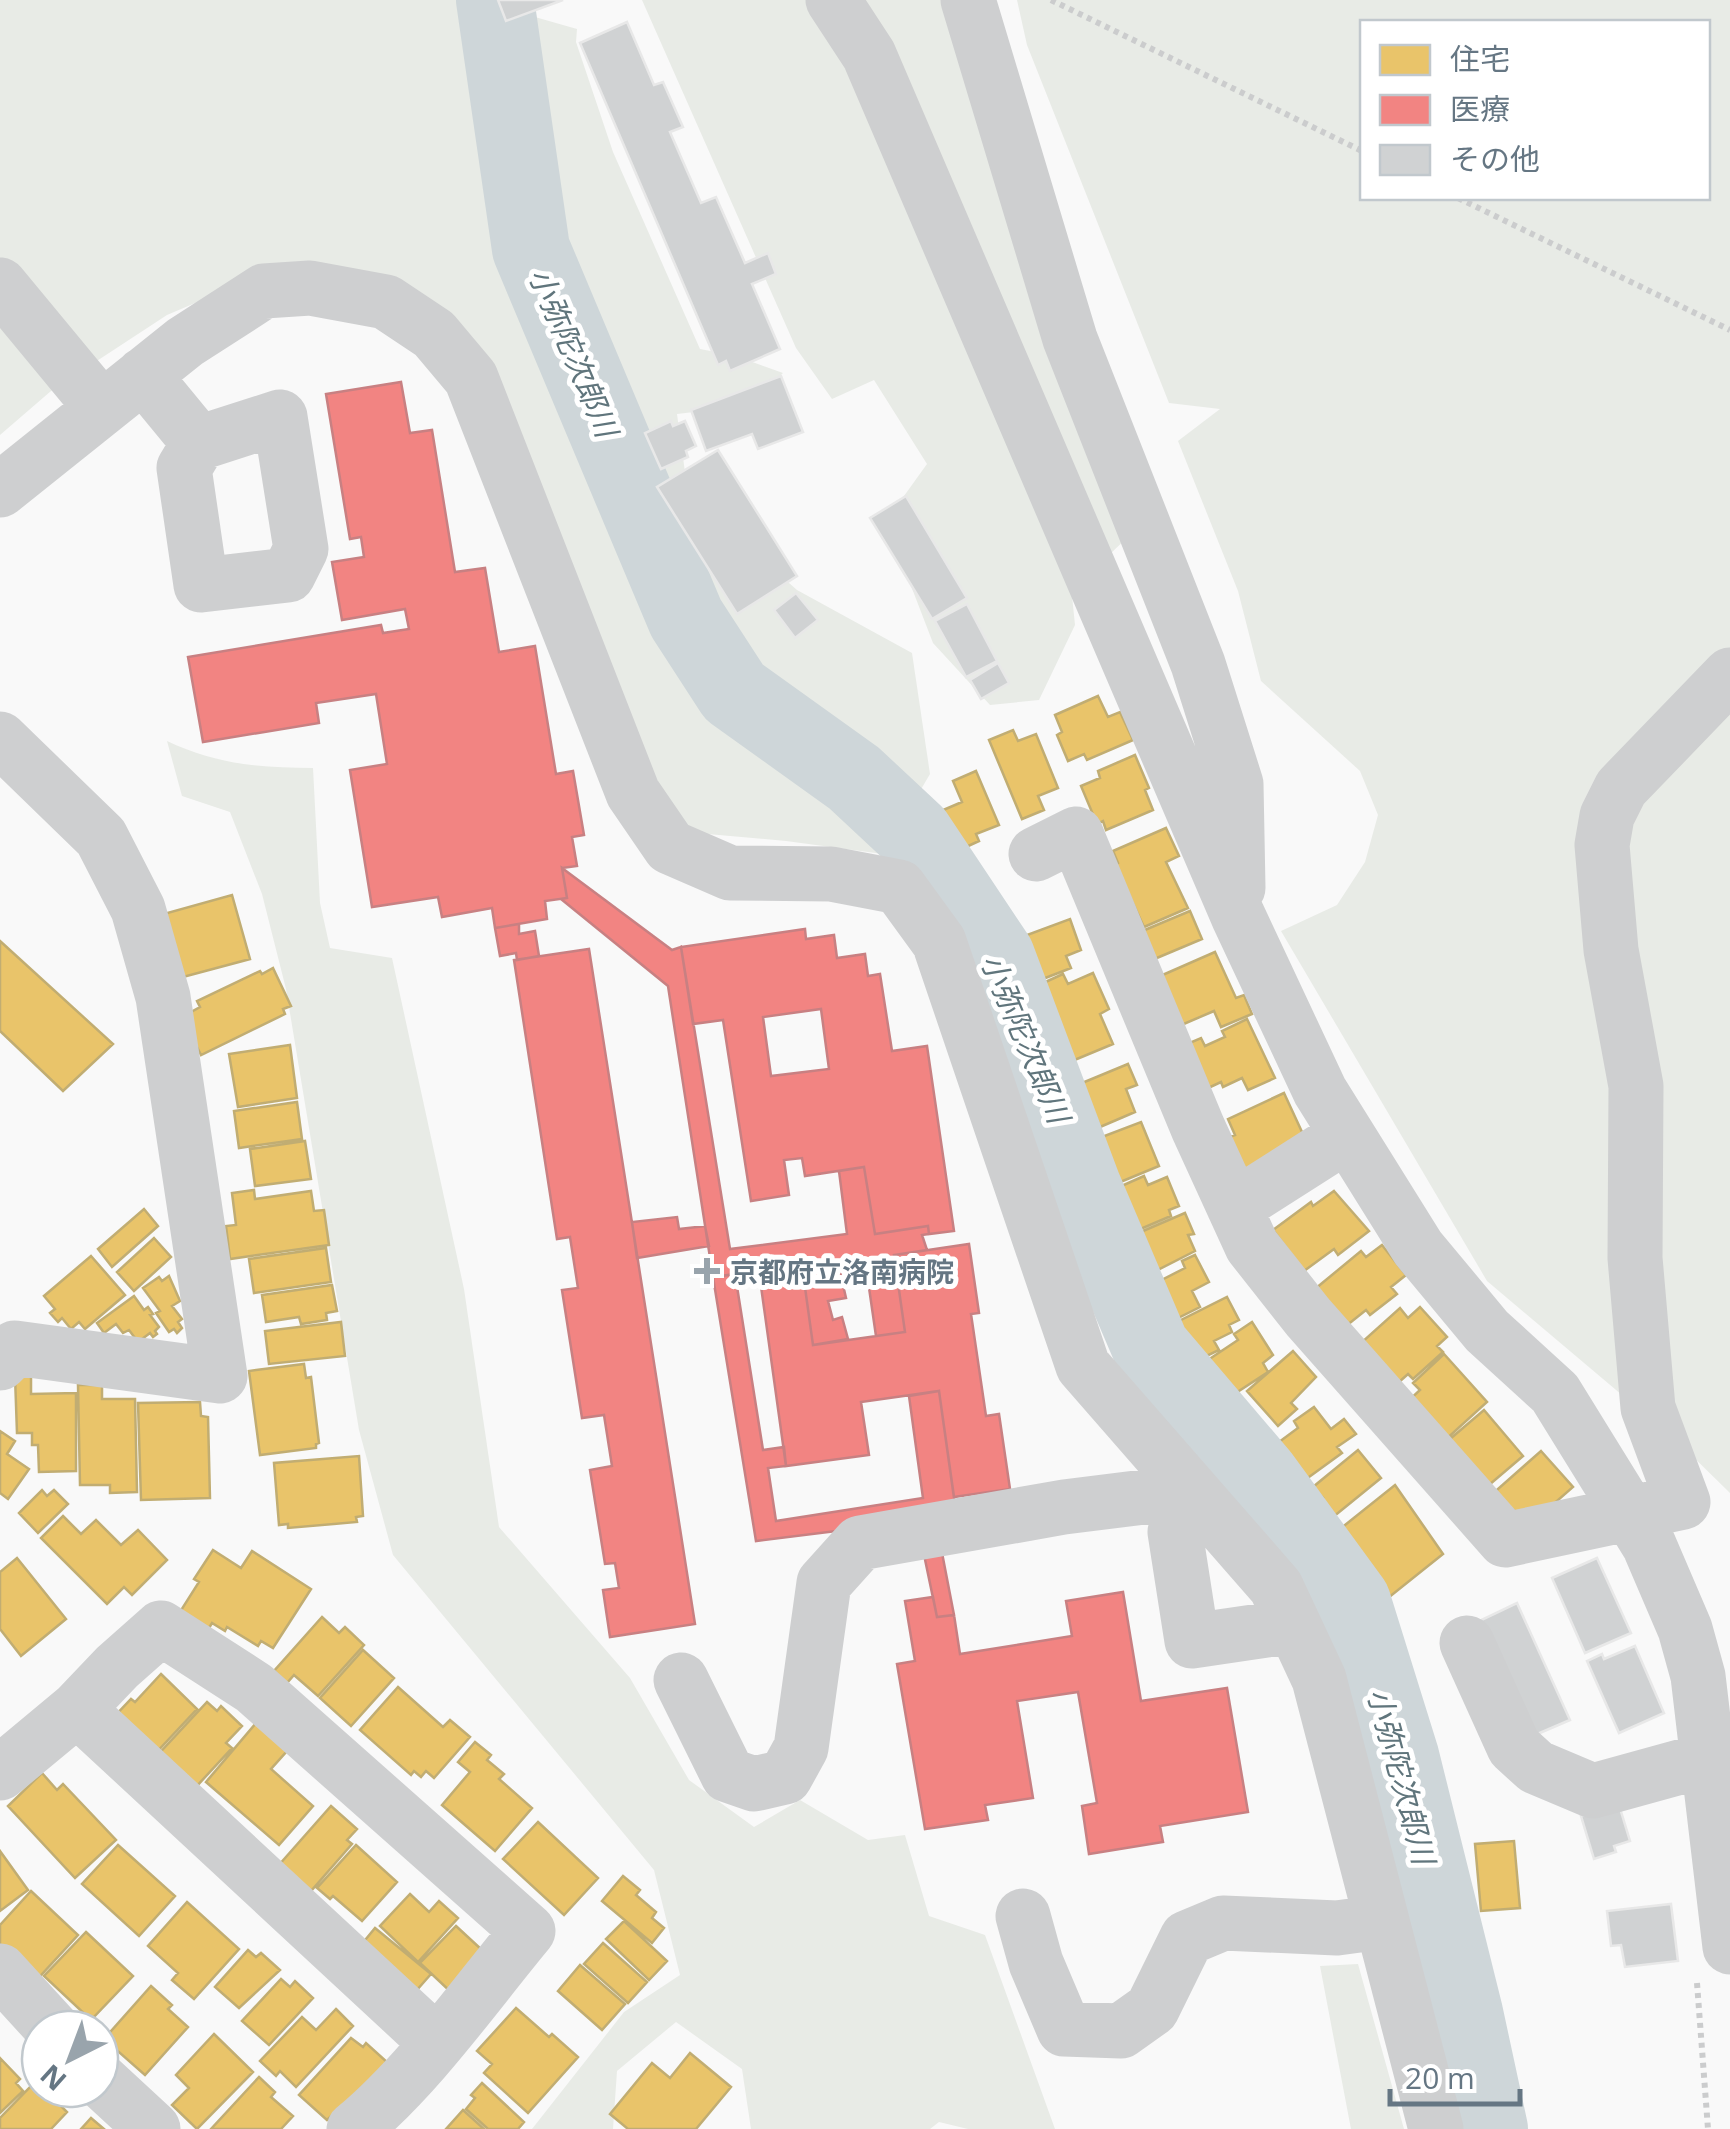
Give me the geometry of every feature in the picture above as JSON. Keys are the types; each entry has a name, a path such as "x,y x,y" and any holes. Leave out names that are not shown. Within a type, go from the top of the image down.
{"street":[{"path":"833,0 869,55 1238,916 1320,1091 1418,1248 1487,1330 1555,1393 1649,1545 1685,1628 1698,1676 1730,1947"},
{"path":"968,0 1070,340 1198,664 1236,784 1238,916"},
{"path":"0,284 122,391 199,443"},
{"path":"0,490 185,342 264,291 310,288 386,302 434,334 471,378 633,793 670,847 730,873 831,874 898,886 938,942 1083,1366 1276,1588 1319,1679 1436,2129"},
{"path":"1036,854 1076,834 1252,1246 1308,1317 1505,1540 1683,1502 1648,1408 1635,1258 1636,1086 1611,950 1602,845 1607,816 1621,788 1730,675"},
{"path":"0,739 101,837 138,910 162,997 220,1376 15,1348 0,1363"},
{"path":"1234,1207 1347,1136"},
{"path":"1192,1491 1175,1532 1192,1641 1294,1626"},
{"path":"681,1680 728,1775 754,1784 785,1777 801,1748 824,1583 860,1544 1064,1507 1192,1491"},
{"path":"0,1773 76,1709 161,1628 254,1688 528,1931 436,2042 354,2129"},
{"path":"1467,1643 1514,1747 1536,1767 1592,1791 1710,1760"},
{"path":"76,1709 436,2042"},
{"path":"1023,1916 1036,1963 1064,2029 1121,2031 1152,2009 1187,1938 1223,1924 1337,1928 1381,1922"},
{"path":"0,1971 34,2009"},
{"path":"120,2098 153,2129"}],"path":[{"path":"1051,0 1360,150"},
{"path":"1462,200 1730,330"}],"shaded area":[{"path":"0,0 476,0 577,29 576,42 613,152 700,349 736,356 783,373 745,406 677,414 688,494 797,590 912,653 930,774 883,854 685,832 633,750 483,365 289,263 167,315 51,391 0,435"},
{"path":"642,0 809,0 859,73 1067,547 1075,625 1039,700 990,705 933,643 886,521 927,464 874,380 832,399 796,348"},
{"path":"861,0 952,0 1135,530 1108,556"},
{"path":"1017,0 1730,0 1730,1493 1680,1444 1487,1281 1281,931 1337,905 1365,862 1378,815 1360,771 1261,681 1238,591 1178,441 1220,409 1169,403 1027,45"},
{"path":"167,741 238,763 313,768 320,903 330,948 392,958 464,1289 499,1527 630,1678 689,1780 754,1827 800,1800 868,1840 905,1835 929,1916 985,1935 1055,2129 968,2129 939,2122 930,2129 751,2129 742,2069 676,2022 617,2071 613,2129 532,2129 624,2012 680,1975 654,1870 393,1555 359,1430 286,989 262,894 230,812 182,796"},
{"path":"1358,1964 1404,2129 1351,2129 1320,1966"}],"building: 住宅":[{"path":"1098,696 1108,717 1120,712 1133,740 1087,760 1084,754 1068,761 1057,735 1062,732 1055,715"},
{"path":"1013,730 1018,741 1036,734 1058,788 1038,796 1044,810 1022,819 989,740"},
{"path":"1135,755 1149,788 1145,790 1153,810 1106,830 1103,821 1097,824 1081,786 1100,778 1098,771"},
{"path":"976,771 999,825 976,834 979,841 953,853 941,826 933,829 927,817 962,802 953,781"},
{"path":"1166,828 1179,856 1166,862 1188,908 1144,927 1115,865 1118,863 1113,851"},
{"path":"232,895 250,959 183,977 160,915"},
{"path":"1190,911 1202,939 1152,960 1140,932"},
{"path":"1070,919 1081,950 1066,956 1071,968 1035,982 1019,938"},
{"path":"0,941 113,1044 63,1091 0,1031"},
{"path":"1215,952 1236,998 1244,995 1252,1014 1221,1027 1214,1011 1179,1026 1158,977"},
{"path":"273,968 291,1006 283,1009 285,1014 201,1055 182,1017 200,1007 197,1001"},
{"path":"1093,973 1109,1009 1100,1014 1113,1044 1060,1066 1028,990 1063,974 1068,984"},
{"path":"1247,1019 1275,1078 1248,1090 1242,1078 1223,1087 1221,1082 1206,1089 1185,1045 1201,1038 1205,1046 1225,1037 1222,1031"},
{"path":"290,1045 297,1098 238,1107 229,1054"},
{"path":"1128,1064 1137,1085 1126,1089 1135,1112 1100,1127 1082,1083"},
{"path":"1284,1093 1308,1145 1246,1178 1227,1138 1235,1135 1228,1119"},
{"path":"297,1102 302,1139 239,1148 234,1111"},
{"path":"1141,1122 1159,1166 1101,1190 1092,1165 1103,1160 1094,1140"},
{"path":"305,1141 311,1179 255,1186 250,1149"},
{"path":"1144,1176 1148,1185 1167,1177 1179,1206 1169,1210 1171,1216 1117,1239 1099,1196"},
{"path":"254,1190 255,1199 311,1191 314,1211 324,1210 329,1245 230,1259 226,1226 236,1225 232,1193"},
{"path":"1334,1191 1369,1231 1338,1255 1334,1249 1304,1271 1273,1230 1311,1202 1313,1206"},
{"path":"144,1209 158,1226 112,1267 98,1249"},
{"path":"1185,1213 1194,1234 1188,1235 1195,1251 1140,1279 1131,1256 1136,1254 1132,1244 1139,1241 1136,1234"},
{"path":"154,1238 171,1257 134,1291 117,1272"},
{"path":"1382,1245 1406,1275 1391,1287 1397,1294 1370,1315 1366,1310 1346,1326 1315,1289 1361,1251 1366,1257"},
{"path":"326,1248 331,1282 254,1293 249,1259"},
{"path":"1195,1255 1209,1282 1192,1291 1200,1307 1164,1325 1146,1288 1185,1268 1182,1261"},
{"path":"91,1256 125,1295 85,1329 79,1322 71,1329 62,1318 58,1322 50,1313 55,1309 44,1296"},
{"path":"169,1276 180,1301 172,1306 182,1319 178,1322 182,1328 177,1333 174,1329 169,1332 143,1288 159,1277 162,1281"},
{"path":"332,1285 337,1311 326,1313 327,1320 301,1324 299,1317 266,1322 262,1295"},
{"path":"134,1296 144,1310 148,1307 153,1314 150,1315 159,1327 157,1334 153,1337 150,1333 138,1342 129,1330 123,1333 116,1324 104,1333 97,1323"},
{"path":"1227,1297 1239,1320 1229,1325 1232,1332 1214,1341 1219,1350 1190,1364 1171,1325"},
{"path":"1420,1307 1447,1337 1437,1346 1443,1352 1413,1379 1408,1374 1398,1383 1361,1343 1400,1308 1408,1318"},
{"path":"341,1322 345,1356 269,1364 265,1331"},
{"path":"1252,1322 1273,1355 1263,1363 1268,1372 1225,1400 1207,1374 1212,1371 1205,1362 1238,1340 1234,1334"},
{"path":"1293,1351 1316,1377 1291,1403 1297,1409 1278,1426 1247,1391"},
{"path":"1444,1354 1487,1402 1442,1443 1406,1403 1420,1390 1413,1383"},
{"path":"304,1364 306,1378 311,1377 319,1443 316,1448 260,1455 249,1371"},
{"path":"15,1376 31,1376 31,1394 76,1393 76,1471 39,1472 38,1445 32,1445 32,1433 17,1433"},
{"path":"78,1385 102,1385 102,1399 135,1399 137,1492 110,1493 110,1485 80,1485"},
{"path":"200,1402 201,1416 208,1417 210,1498 141,1500 138,1403"},
{"path":"1314,1407 1331,1429 1344,1419 1356,1434 1337,1447 1342,1453 1298,1485 1278,1457 1282,1454 1275,1445 1298,1428 1294,1421"},
{"path":"1484,1410 1523,1456 1482,1491 1443,1445"},
{"path":"0,1431 15,1441 7,1454 29,1469 8,1499 0,1493"},
{"path":"1358,1450 1381,1478 1322,1526 1309,1510 1323,1498 1313,1487"},
{"path":"1541,1451 1573,1487 1533,1522 1490,1496"},
{"path":"359,1456 363,1516 356,1517 357,1522 288,1528 288,1524 279,1525 274,1463"},
{"path":"1395,1485 1443,1554 1388,1598 1335,1533"},
{"path":"42,1490 47,1496 54,1490 68,1504 38,1533 19,1513"},
{"path":"63,1516 81,1534 96,1520 121,1545 138,1530 167,1560 132,1595 124,1587 107,1604 41,1538"},
{"path":"213,1550 241,1568 252,1551 311,1589 273,1648 261,1641 258,1646 227,1627 225,1631 212,1623 206,1633 178,1615"},
{"path":"17,1558 66,1619 21,1656 0,1629 0,1572"},
{"path":"322,1617 339,1633 345,1627 364,1645 318,1696 294,1675 287,1683 274,1671"},
{"path":"363,1650 394,1678 351,1726 320,1698"},
{"path":"161,1674 197,1709 152,1757 112,1719 131,1699 135,1702"},
{"path":"398,1687 443,1727 450,1720 470,1737 434,1778 426,1771 421,1777 414,1771 411,1775 360,1730"},
{"path":"207,1702 217,1711 221,1706 242,1726 226,1743 232,1748 195,1788 153,1760"},
{"path":"256,1723 287,1751 271,1769 313,1806 279,1845 206,1782"},
{"path":"475,1742 491,1755 487,1760 504,1774 499,1779 532,1808 495,1851 442,1805 470,1772 458,1762"},
{"path":"42,1773 57,1790 63,1784 116,1840 75,1878 8,1806"},
{"path":"331,1806 357,1829 347,1840 352,1844 311,1891 278,1866"},
{"path":"538,1822 598,1878 564,1915 503,1859"},
{"path":"1514,1841 1520,1908 1481,1911 1475,1844"},
{"path":"118,1845 175,1896 139,1936 82,1884"},
{"path":"356,1845 397,1882 362,1921 333,1896 330,1899 317,1888"},
{"path":"0,1851 28,1890 0,1911"},
{"path":"623,1876 640,1890 636,1895 656,1912 652,1918 664,1928 652,1943 602,1901"},
{"path":"31,1891 78,1935 31,1986 0,1945 0,1925"},
{"path":"410,1894 429,1912 439,1901 458,1918 418,1962 380,1926"},
{"path":"187,1902 239,1949 194,1999 172,1980 178,1973 148,1946"},
{"path":"624,1921 667,1961 649,1980 606,1939"},
{"path":"456,1926 482,1950 454,1995 420,1963"},
{"path":"375,1928 431,1974 416,1991 361,1945"},
{"path":"86,1932 133,1976 102,2009 79,2009 44,1976"},
{"path":"603,1943 647,1982 628,2003 584,1964"},
{"path":"248,1950 256,1957 261,1953 280,1970 239,2008 215,1987"},
{"path":"580,1965 625,2004 602,2030 558,1991"},
{"path":"281,1979 290,1987 295,1981 313,1998 269,2045 242,2021"},
{"path":"151,1986 188,2027 145,2075 120,2053 120,2021"},
{"path":"516,2008 578,2057 528,2113 484,2073 492,2064 477,2051"},
{"path":"336,2009 353,2026 296,2087 280,2071 276,2076 260,2061 302,2017 316,2030"},
{"path":"214,2034 253,2072 197,2129 172,2105 189,2088 176,2075"},
{"path":"351,2038 363,2047 366,2043 388,2063 327,2120 299,2095"},
{"path":"690,2053 731,2087 696,2129 628,2129 610,2114 652,2063 670,2078"},
{"path":"0,2058 20,2079 16,2083 20,2094 0,2113"},
{"path":"259,2077 275,2092 271,2097 293,2116 281,2129 211,2129"},
{"path":"482,2083 524,2122 518,2129 488,2129 466,2109 475,2098 471,2095"},
{"path":"20,2097 20,2109 67,2112 51,2129 0,2129 0,2118"},
{"path":"463,2110 484,2129 446,2129"},
{"path":"91,2118 104,2129 81,2129"}],"building: 医療":[{"path":"401,382 410,433 432,430 455,572 485,568 499,652 535,646 556,774 573,771 584,835 572,837 577,866 562,868 567,898 545,901 547,919 495,928 492,908 442,917 438,897 372,907 350,770 387,764 376,694 316,703 319,723 203,742 188,657 381,625 383,633 409,629 405,609 342,620 332,562 364,557 361,537 350,539 326,394"},
{"path":"562,868 672,950 681,947 730,1249 847,1234 839,1171 864,1167 875,1234 928,1226 929,1234 922,1235 927,1250 894,1255 905,1332 876,1336 865,1260 838,1263 846,1298 828,1301 833,1320 842,1317 848,1339 813,1345 802,1266 713,1277 668,986 561,899 567,898"},
{"path":"519,924 519,934 535,931 539,956 517,960 516,953 500,956 495,928"},
{"path":"805,929 806,939 834,935 837,958 865,954 868,976 880,974 892,1051 927,1046 954,1231 929,1234 928,1226 875,1234 864,1167 805,1176 802,1158 784,1160 789,1195 751,1201 723,1020 693,1024 681,947","holes":["821,1009 829,1069 771,1076 763,1017"]},
{"path":"589,949 695,1624 610,1637 603,1590 619,1588 615,1563 605,1564 590,1470 612,1466 604,1415 582,1418 562,1290 578,1288 570,1237 557,1239 514,960"},
{"path":"677,1217 679,1229 705,1226 709,1246 637,1258 632,1222"},
{"path":"969,1244 979,1313 971,1314 986,1416 999,1414 1010,1489 954,1497 939,1391 861,1402 869,1455 786,1466 759,1272 802,1266 813,1345 905,1332 894,1255"},
{"path":"735,1274 763,1450 784,1447 786,1466 768,1468 776,1521 923,1498 909,1396 939,1391 955,1505 937,1527 954,1615 937,1617 917,1521 756,1541 713,1277"},
{"path":"1123,1592 1141,1701 1227,1688 1248,1812 1160,1826 1163,1842 1089,1854 1082,1806 1097,1803 1078,1692 1017,1701 1033,1798 985,1805 988,1820 925,1829 897,1664 915,1661 905,1601 933,1597 937,1617 954,1615 960,1654 1072,1636 1066,1601"}],"building: その他":[{"path":"498,0 563,0 506,21"},
{"path":"627,22 654,85 663,82 683,127 670,132 701,203 716,197 745,263 768,253 776,274 752,284 780,349 730,371 726,361 718,365 580,43"},
{"path":"781,376 803,432 758,449 752,434 706,451 691,410"},
{"path":"671,421 673,426 685,421 696,446 686,451 688,457 661,469 645,433"},
{"path":"718,450 797,576 737,614 657,487"},
{"path":"906,496 967,598 932,619 870,518"},
{"path":"796,593 818,620 795,638 774,610"},
{"path":"967,604 997,661 966,677 935,621"},
{"path":"998,663 1009,683 981,699 970,680"},
{"path":"1597,1558 1631,1633 1585,1653 1552,1578"},
{"path":"1517,1603 1570,1720 1528,1738 1475,1623"},
{"path":"1635,1646 1664,1713 1619,1733 1587,1661 1602,1654 1604,1659"},
{"path":"1619,1805 1630,1841 1614,1846 1616,1852 1594,1859 1581,1816"},
{"path":"1671,1904 1678,1961 1625,1967 1621,1945 1611,1946 1607,1911"}],"waterway":[{"name":"小弥陀次郎川","path":"495,0 531,249 686,618 734,692 854,778 914,834 996,957 1082,1186 1151,1348 1260,1476 1352,1602 1400,1756 1489,2129"}],"place":[{"name":"京都府立洛南病院","path":"707,1271"}]}
